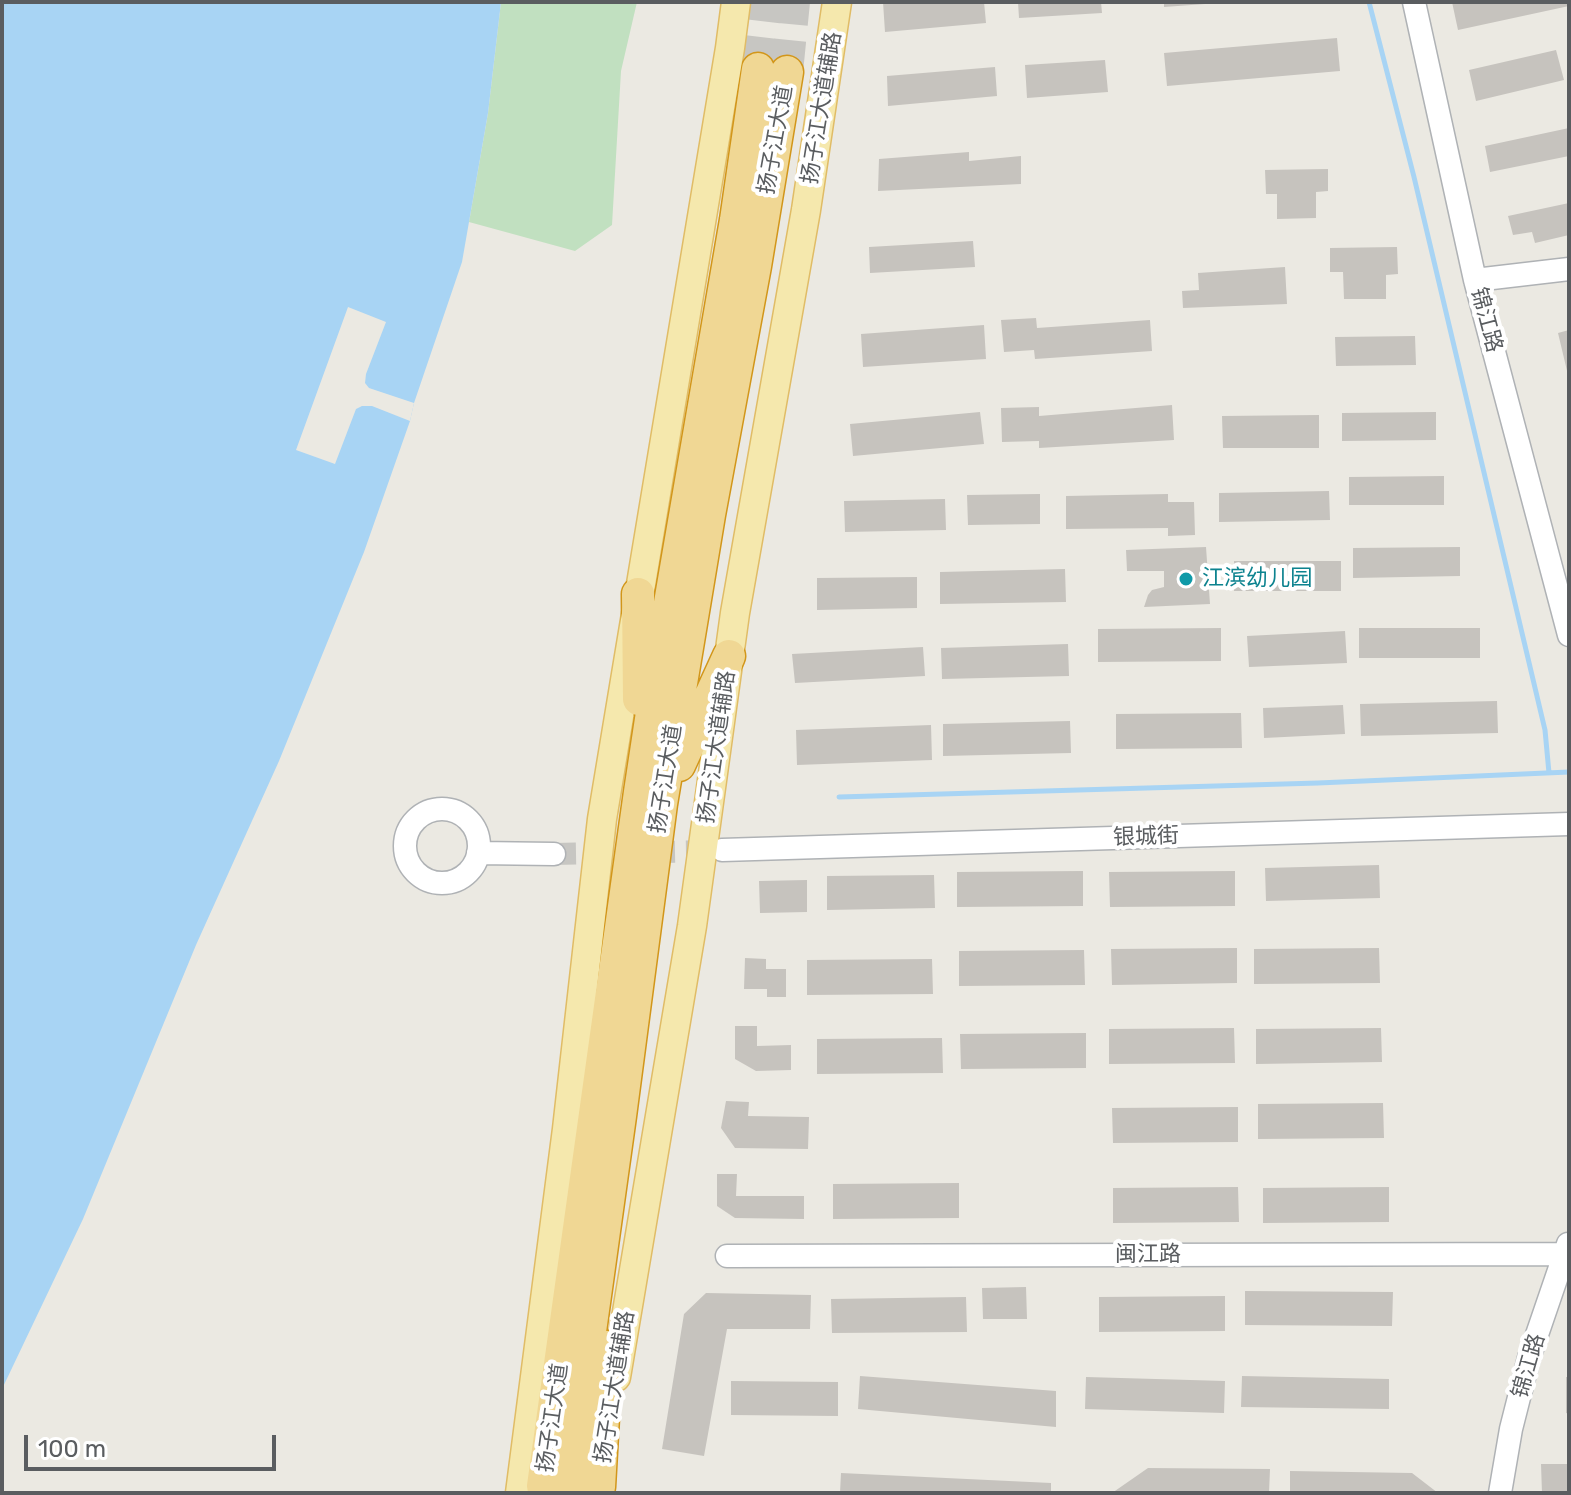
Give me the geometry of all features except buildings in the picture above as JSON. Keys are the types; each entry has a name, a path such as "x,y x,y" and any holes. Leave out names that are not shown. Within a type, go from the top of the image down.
{"highway":[{"name":"扬子江大道","path":"566,1490 650,798 772,71"},
{"path":"638,594 650,798"},
{"path":"650,798 729,656"},
{"name":"扬子江大道","path":"566,1490 620,1116 650,798"}],"main road":[{"path":"566,1490 567,1129 602,819 736,2"},
{"name":"扬子江大道辅路","path":"566,1490 624,1329 692,926 735,613 806,210 837,2"}],"street":[{"name":"锦江路","path":"1414,2 1475,280 1569,635"},
{"path":"1475,280 1569,269"},
{"name":"银城街","path":"722,850 1569,824"},
{"path":"478,853 554,854"},
{"name":"锦江路","path":"1500,1493 1511,1429 1529,1358 1567,1250"},
{"name":"闽江路","path":"727,1256 1567,1250"}],"green space":[{"path":"501,2 637,2 621,71 612,225 575,251 469,222 488,113"}],"water":[{"path":"2,2 501,2 488,113 462,262 364,552 279,761 196,945 83,1219 2,1389"}],"pier":[{"path":"348,307 386,322 365,383 369,388 414,403 410,421 372,406 356,409 335,464 296,450"}],"waterway":[{"path":"1369,2 1414,177 1545,730 1549,773"},
{"path":"839,797 1318,783 1569,772"}],"tunnel":[{"path":"758,69 766,2"},
{"path":"787,72 794,2"},
{"path":"554,854 717,851"}],"place":[{"name":"江滨幼儿园","path":"1186,579"}]}
